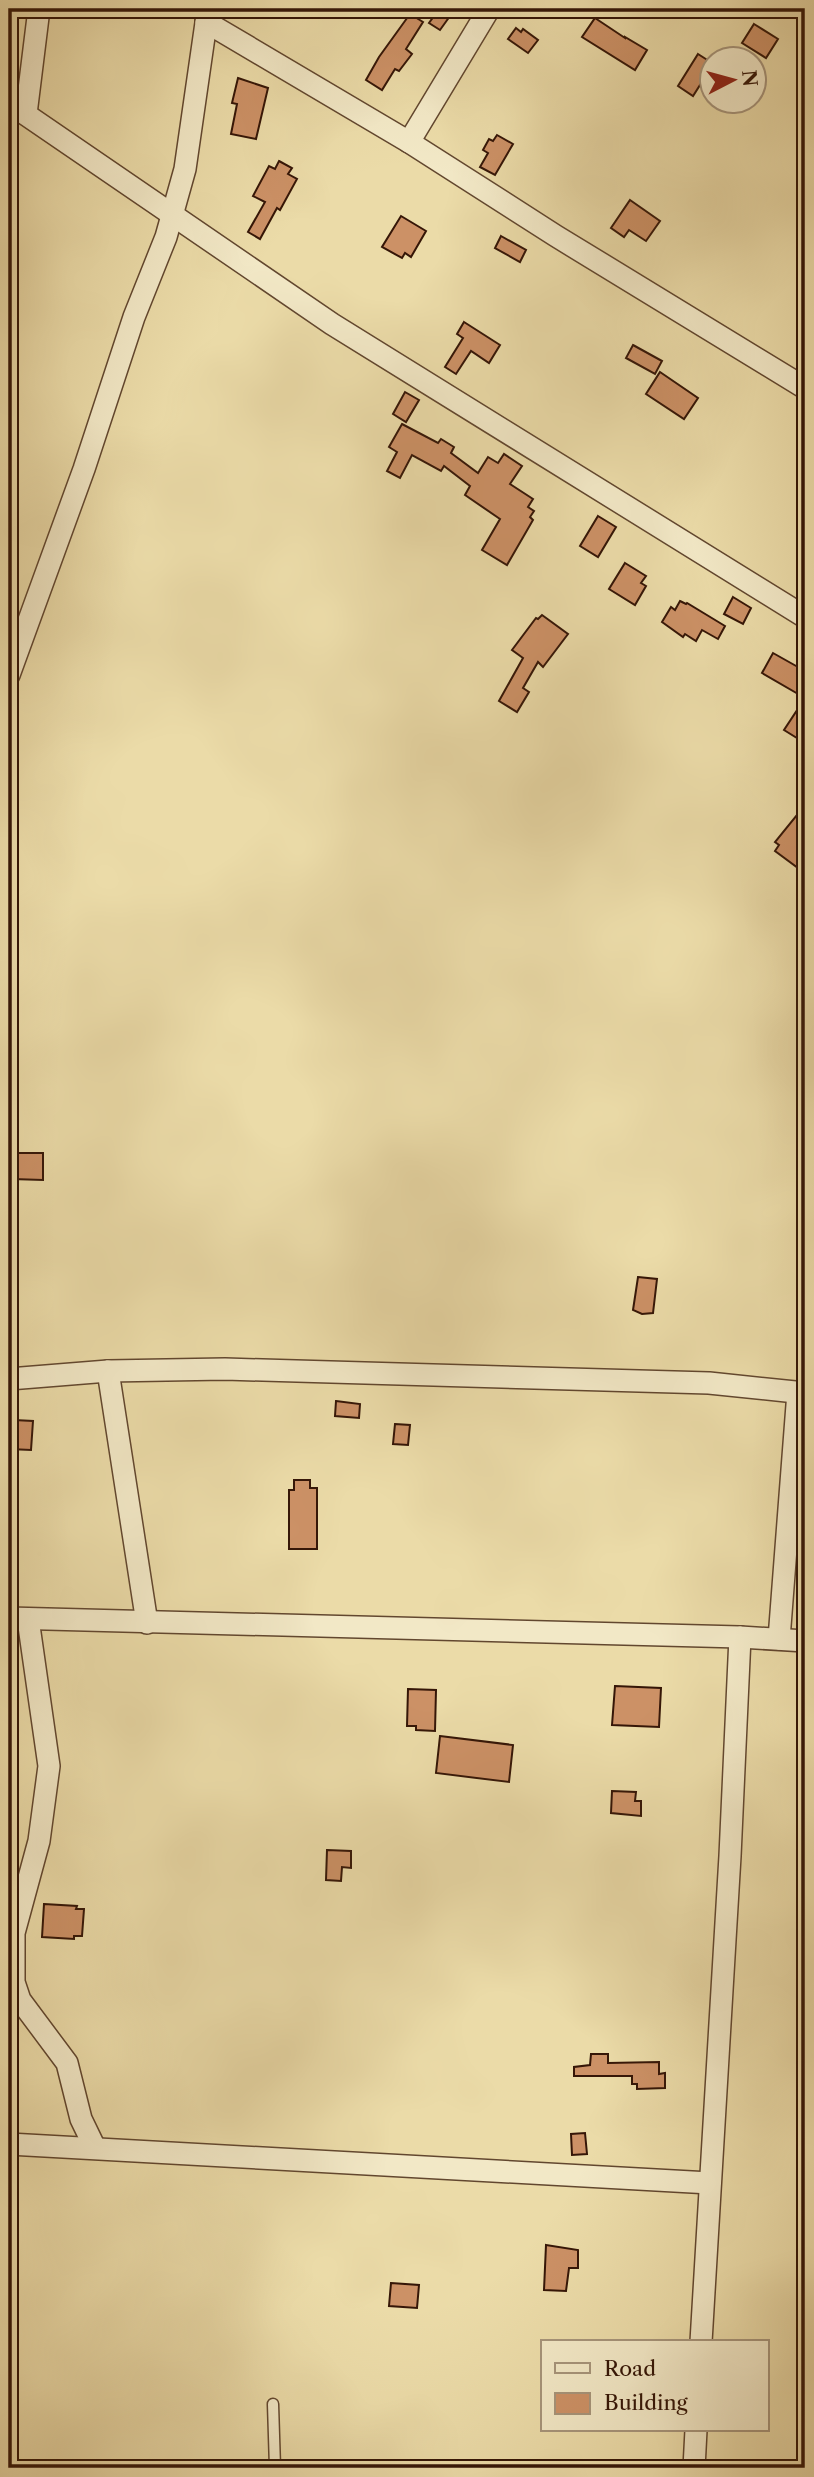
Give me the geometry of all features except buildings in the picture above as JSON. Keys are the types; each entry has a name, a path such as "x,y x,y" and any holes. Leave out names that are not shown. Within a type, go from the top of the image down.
{"street":[{"path":"39,9 17,108 332,324 805,617"},
{"path":"409,142 489,9"},
{"path":"9,675 84,469 134,317 166,237 185,169 207,15 556,236 805,388"},
{"path":"9,1379 108,1371 225,1369 695,1383 802,1392 779,1639"},
{"path":"108,1371 147,1623"},
{"path":"95,2148 80,2119 67,2063 20,2000 14,1982 14,1933 39,1842 48,1766 19,1619 740,1637 805,1641"},
{"path":"701,2340 730,1856 740,1637"},
{"path":"9,2144 710,2183"},
{"path":"694,2468 696,2432"}],"lane":[{"path":"274,2404 275,2468"}]}
